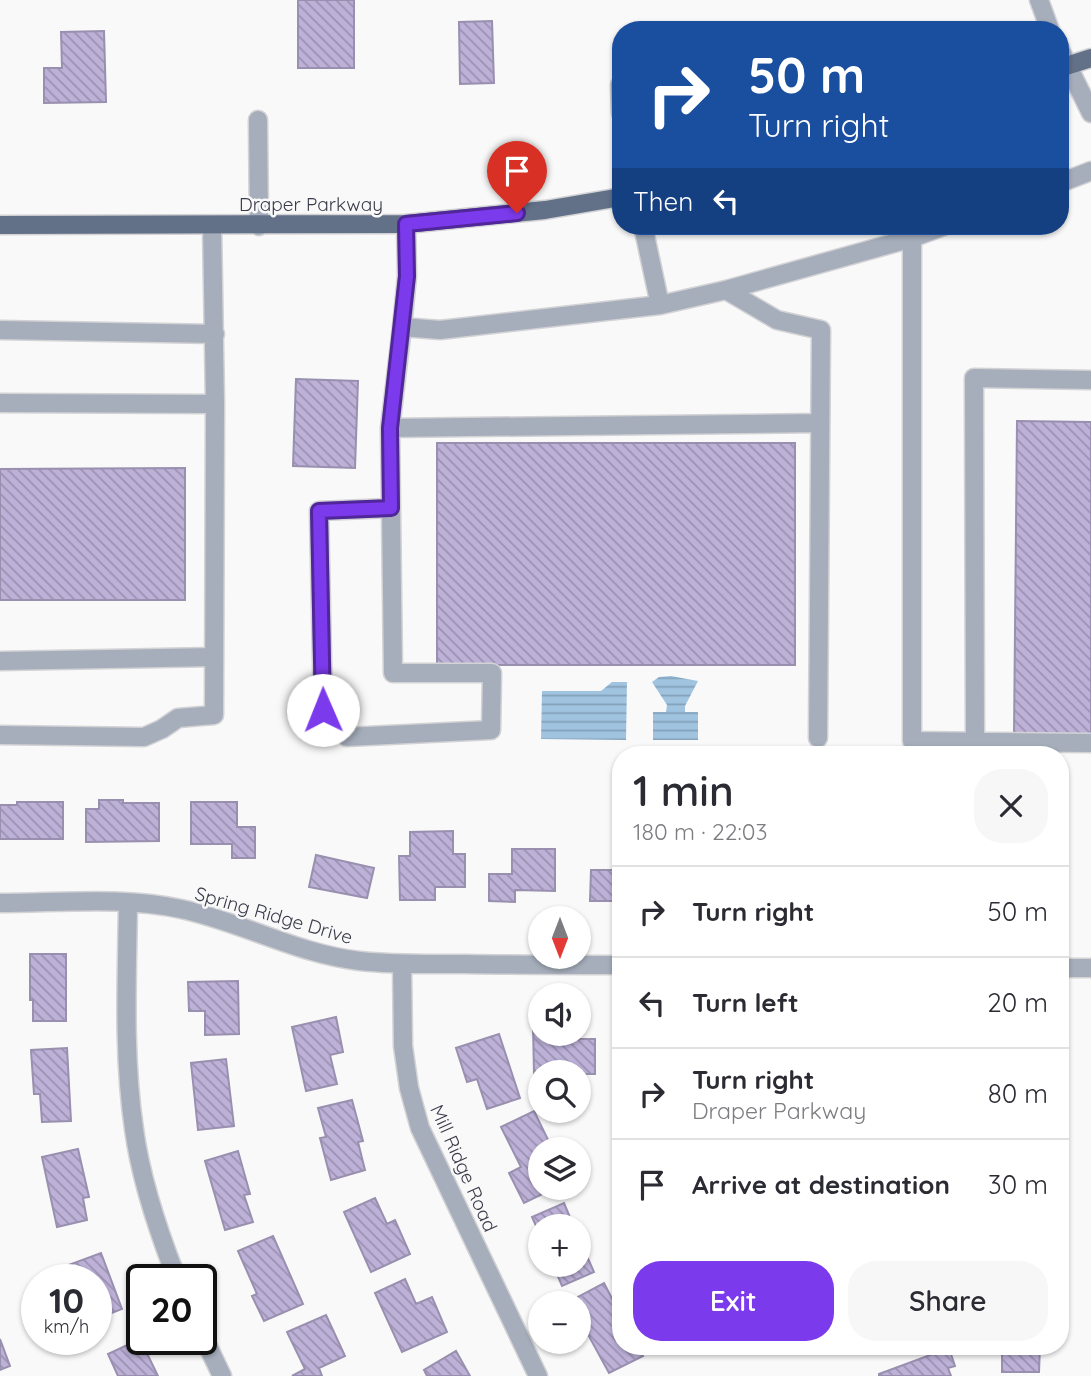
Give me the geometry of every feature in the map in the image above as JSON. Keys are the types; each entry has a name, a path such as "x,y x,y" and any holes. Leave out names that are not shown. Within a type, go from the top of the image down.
{"main road":[{"path":"1069,60 1091,58"},
{"name":"Draper Parkway","path":"0,225 406,224 545,210 612,199"}],"street":[{"path":"1039,0 1047,21"},
{"path":"1069,72 1091,113"},
{"path":"258,120 260,226"},
{"path":"1069,180 1091,171"},
{"path":"391,508 319,511 323,710 347,737 491,730 492,673 393,673 391,508 390,428 407,276 406,224"},
{"path":"0,735 144,737 178,718 214,715 215,334 212,226"},
{"path":"645,235 660,305"},
{"path":"402,327 440,330 660,305 726,290 920,235"},
{"path":"912,238 912,741 1091,743"},
{"path":"726,290 778,320 821,330 818,738"},
{"path":"0,331 215,334"},
{"path":"975,741 974,378 1091,380"},
{"path":"0,403 215,404"},
{"path":"390,428 820,423"},
{"path":"0,661 214,657"},
{"name":"Spring Ridge Drive","path":"0,903 128,903 179,908 230,922 314,952 359,961 402,964 612,965"},
{"path":"128,903 127,1024 134,1130 146,1187 171,1264"},
{"name":"Mill Ridge Road","path":"402,964 403,1046 409,1088 420,1128 538,1376"},
{"path":"1069,968 1091,968"},
{"path":"212,1355 222,1376"}],"water":[{"path":"671,676 698,681 685,706 685,712 698,712 698,740 653,740 653,712 666,712 667,705 652,682 659,677"},
{"path":"612,682 627,682 626,740 541,739 542,691 601,691"}],"building":[{"path":"298,0 354,0 354,68 298,68"},
{"path":"492,21 494,83 460,84 459,22"},
{"path":"104,31 106,102 44,103 44,68 62,68 61,32"},
{"path":"296,379 358,381 355,468 293,466"},
{"path":"1017,421 1091,422 1091,736 1014,736"},
{"path":"437,443 795,443 795,665 437,665"},
{"path":"185,468 185,600 0,600 0,469"},
{"path":"99,800 159,803 159,841 86,842 86,809 99,809"},
{"path":"17,802 63,802 63,839 0,839 0,805 17,805"},
{"path":"191,802 237,802 237,827 255,827 255,858 232,858 232,844 191,844"},
{"path":"453,831 453,854 465,854 465,887 435,887 435,900 400,900 399,856 410,856 410,832"},
{"path":"512,849 555,849 555,891 515,890 515,902 489,901 489,874 512,874"},
{"path":"316,855 374,868 367,898 309,887"},
{"path":"591,870 612,870 612,901 590,901"},
{"path":"30,954 66,954 66,1021 33,1021"},
{"path":"238,981 239,1034 205,1035 205,1011 189,1011 188,982"},
{"path":"336,1017 343,1052 330,1055 337,1084 306,1091 292,1027"},
{"path":"499,1034 520,1098 487,1109 477,1079 467,1082 456,1048"},
{"path":"591,1039 595,1039 595,1074 591,1074 591,1060 534,1060 533,1046 591,1046"},
{"path":"67,1048 71,1121 42,1122 40,1094 34,1094 31,1050"},
{"path":"226,1059 234,1126 198,1130 191,1063"},
{"path":"352,1100 363,1141 358,1142 365,1170 331,1180 320,1138 326,1137 318,1108"},
{"path":"528,1114 528,1123 540,1123 547,1137 528,1137 528,1200 530,1200 524,1203 509,1173 521,1167 501,1127"},
{"path":"78,1149 89,1197 83,1198 87,1220 57,1227 42,1157"},
{"path":"238,1151 250,1194 244,1195 253,1222 225,1230 205,1161"},
{"path":"375,1198 387,1224 395,1220 410,1254 371,1272 344,1212"},
{"path":"564,1203 569,1214 539,1214"},
{"path":"273,1236 303,1304 264,1321 252,1296 257,1294 238,1251"},
{"path":"101,1253 105,1264 71,1264"},
{"path":"558,1277 583,1277 562,1286"},
{"path":"405,1279 416,1304 432,1297 447,1332 402,1352 375,1293"},
{"path":"112,1282 122,1309 112,1313"},
{"path":"604,1283 612,1299 612,1355 643,1356 609,1373 591,1340 591,1291 589,1291"},
{"path":"326,1315 345,1356 319,1368 322,1376 292,1376 305,1369 287,1332"},
{"path":"0,1339 10,1366 0,1370"},
{"path":"126,1346 126,1355 148,1355 158,1376 118,1376 108,1355 112,1355 112,1352"},
{"path":"456,1351 470,1376 427,1376 424,1370"},
{"path":"930,1355 951,1355 955,1366 948,1368 951,1376 879,1374"},
{"path":"1002,1355 1040,1355 1039,1372 1002,1372"}],"route":[{"path":"323,710 319,511 391,508 390,428 407,276 406,224 517,213"}]}
